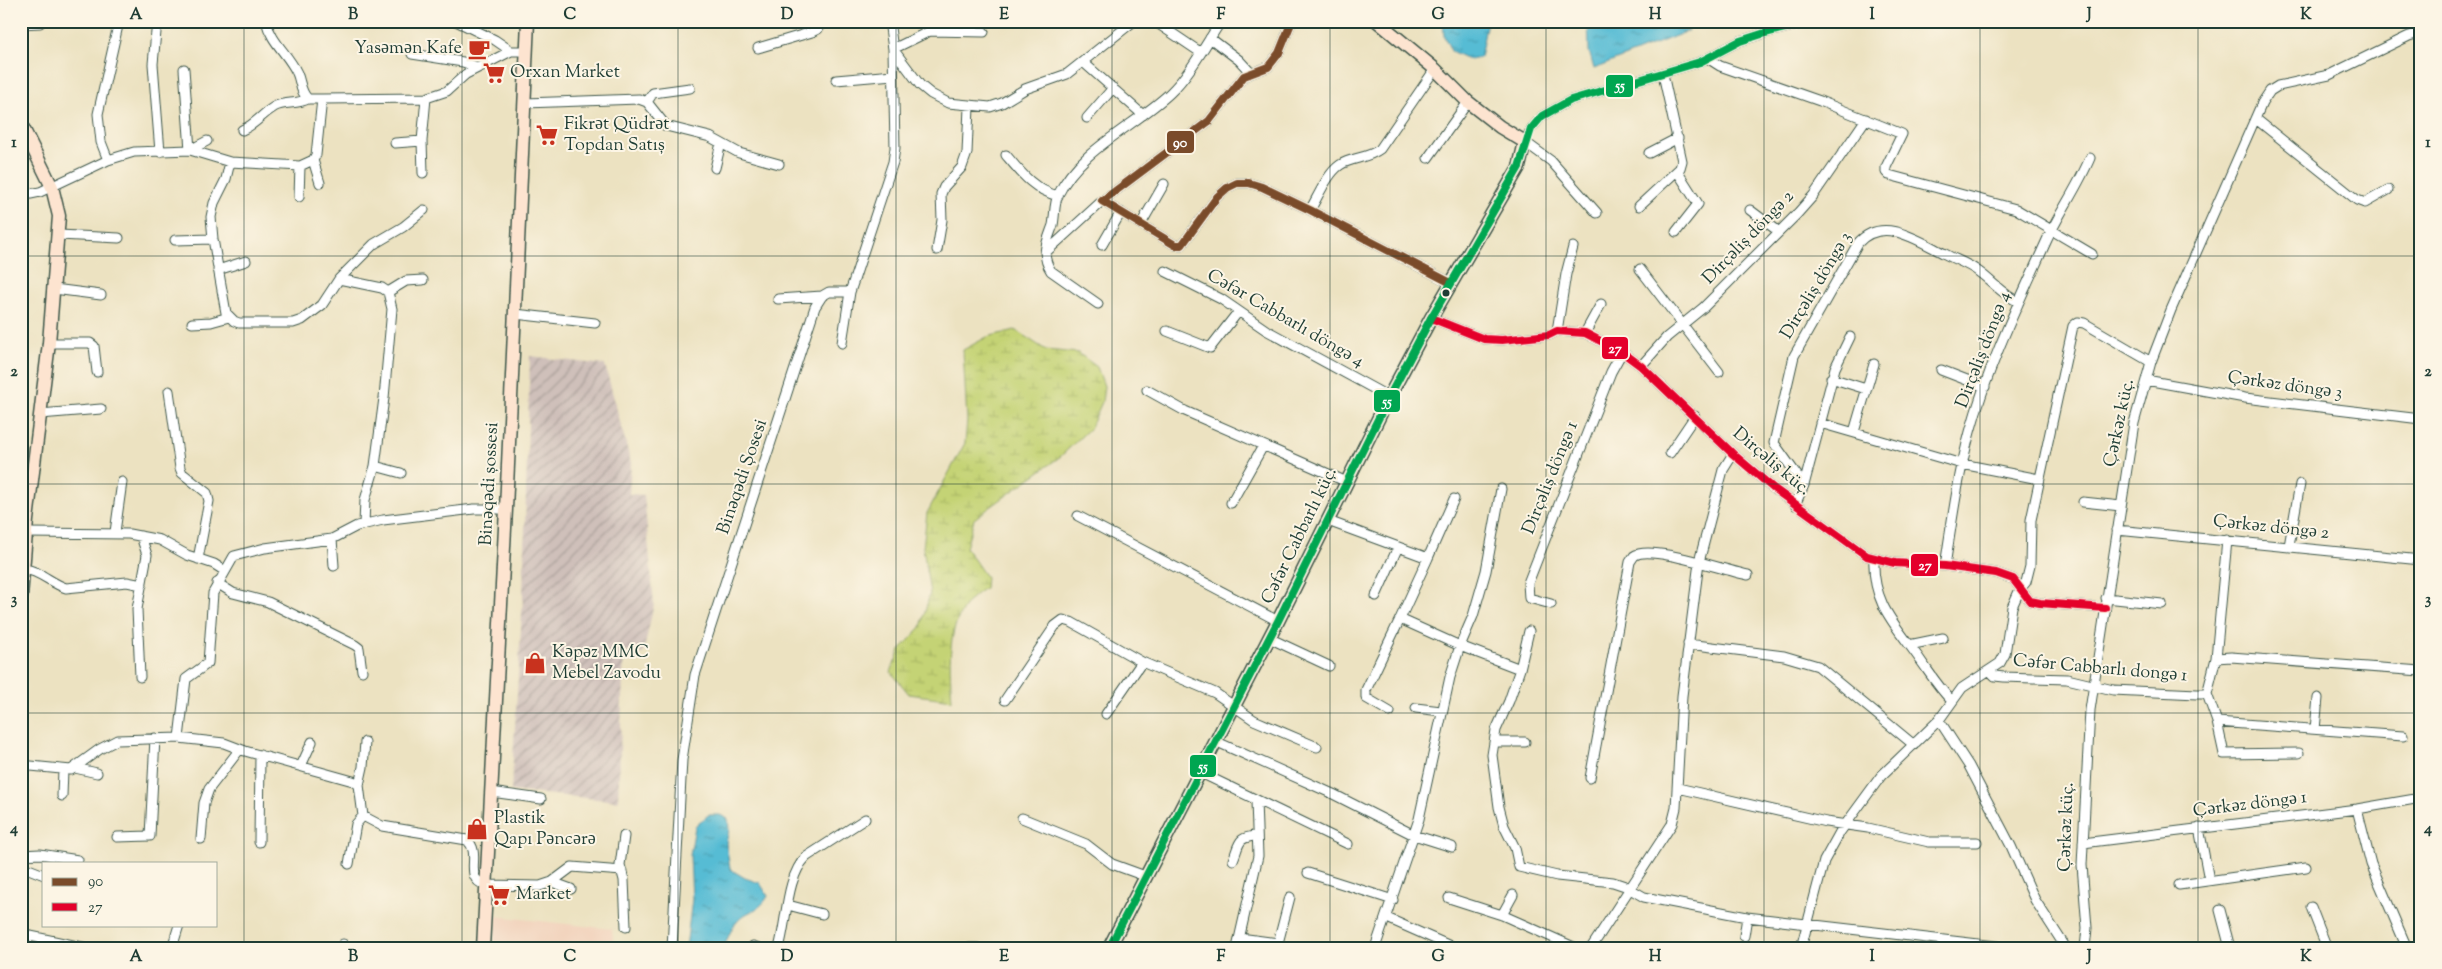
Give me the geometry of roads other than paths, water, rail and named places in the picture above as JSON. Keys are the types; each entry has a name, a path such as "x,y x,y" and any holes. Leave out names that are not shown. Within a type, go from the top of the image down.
{"street":[{"path":"108,160 101,142 98,114 119,21"},
{"path":"157,21 153,64 160,152"},
{"path":"266,21 272,39 294,68 303,94 308,99"},
{"path":"456,21 495,40 511,51"},
{"name":"Binəqədi şossesi","path":"483,948 506,509 528,21"},
{"path":"758,48 812,32 818,29 821,21"},
{"path":"842,342 850,292 893,162 893,49 889,21"},
{"path":"893,49 920,85 931,94 948,103 969,107 990,107 1002,103 1025,89 1067,74 1134,21"},
{"path":"1154,21 1200,52"},
{"path":"1098,304 1051,271 1046,264 1045,253 1058,196 1089,156 1171,92 1185,75 1221,21"},
{"path":"1045,253 1102,201 1209,121 1219,111 1239,81 1251,73 1268,67 1273,61 1292,21"},
{"path":"1377,21 1435,68 1468,102 1500,127 1551,160 1597,214"},
{"path":"1525,142 1531,129 1542,116 1571,100 1709,59 1740,42 1813,21"},
{"path":"21,24 40,23"},
{"path":"893,49 930,31 984,32"},
{"name":"Çərkəz küç.","path":"2085,948 2087,928 2081,877 2082,843 2093,686 2134,424 2151,362 2171,310 2256,119 2270,92 2278,86 2330,75 2409,36 2421,33"},
{"path":"1210,38 1239,60 1251,73"},
{"path":"242,130 254,125 274,107 299,104 308,99 426,98 447,91 477,68 511,51 527,50"},
{"path":"412,54 463,62 477,68"},
{"path":"1709,59 1720,66 1902,134 1886,168 1889,176 2001,203 2016,209 2092,254"},
{"path":"1083,62 1144,114"},
{"path":"1310,210 1334,171 1340,165 1371,156 1380,149 1435,68"},
{"path":"184,69 190,150"},
{"path":"1639,206 1677,171 1682,161 1663,74"},
{"path":"836,80 893,75"},
{"path":"647,102 653,93 690,88"},
{"path":"1087,118 1113,88"},
{"path":"423,173 422,141 426,98"},
{"path":"525,103 628,98 647,102 666,126 710,137 739,153 779,164"},
{"path":"21,196 35,194 108,160 134,152 190,150 230,162 300,166 312,160 316,155 322,99"},
{"path":"1428,158 1468,102"},
{"path":"937,250 942,220 941,194 944,187 962,167 967,153 969,107"},
{"name":"Dirçəliş döngə 2","path":"1641,366 1657,348 1711,300 1813,196 1866,119"},
{"path":"2256,119 2357,200 2365,203 2388,190"},
{"path":"21,124 52,187 58,208 59,235 49,343 24,519 26,533 21,597"},
{"path":"1649,153 1678,138"},
{"path":"190,150 207,140"},
{"path":"395,143 422,141"},
{"name":"Cəfər Cabbarlı küç.","path":"1109,948 1278,621 1389,397 1431,318 1519,167 1525,142"},
{"path":"715,168 721,143"},
{"path":"1006,155 1027,179 1039,189 1058,196"},
{"name":"Dirçəliş döngə 4","path":"1945,566 1962,464 1970,430 1985,387 2019,302 2051,231 2084,174 2090,158"},
{"path":"312,160 320,183"},
{"path":"230,162 226,179 214,203 211,217 224,305 229,317 234,321 252,324 293,323 302,320 322,305 339,279 374,244 403,227 424,210"},
{"path":"299,197 300,166"},
{"path":"1676,232 1698,204 1677,171"},
{"path":"1102,201 1174,245 1182,245 1227,188 1237,183 1262,187 1451,283"},
{"path":"1141,224 1164,184"},
{"path":"1750,210 1778,231"},
{"path":"1102,245 1121,212"},
{"name":"Dirçəliş döngə 3","path":"1804,485 1774,443 1785,386 1794,356 1858,243 1865,235 1891,231 1913,237 1977,270 2005,294 2019,302"},
{"path":"59,235 119,238"},
{"path":"175,240 213,239"},
{"path":"1557,331 1566,274 1573,247"},
{"path":"218,270 246,261"},
{"path":"1640,269 1718,372"},
{"name":"Cəfər Cabbarlı döngə 4","path":"1164,271 1221,299 1266,330 1389,397"},
{"path":"339,279 382,288 388,292 392,308 384,398 375,466 365,500 364,524"},
{"path":"388,292 406,282 423,280"},
{"path":"54,289 101,295"},
{"path":"778,299 822,296 829,292 850,292"},
{"name":"Binəqədi Şosesi","path":"672,948 682,760 695,675 792,381 811,317 822,296"},
{"path":"1586,333 1601,304"},
{"path":"1167,331 1210,348 1238,312"},
{"path":"515,314 595,323"},
{"path":"192,323 211,322 229,317"},
{"name":"Dirçəliş küç.","path":"1431,318 1484,339 1502,340 1548,335 1557,331 1586,333 1622,352 1641,366 1733,454 1795,505 1861,553 1874,559 1895,563 1945,566 2007,576 2030,601 2105,608"},
{"path":"1802,948 1806,923 1824,861 1831,846 1881,776 1939,720 1951,700 1971,680 1990,671 2000,663 2005,654 2012,607 2020,589 2026,582 2030,566 2031,520 2073,326 2078,322 2084,323 2151,362"},
{"path":"1795,505 1804,485 1831,378 1850,337"},
{"path":"49,343 90,344 94,346 97,372"},
{"name":"Dirçəliş döngə 1","path":"1551,604 1529,598 1528,583 1611,372 1622,352"},
{"path":"1854,432 1874,364"},
{"path":"1941,370 1985,387"},
{"path":"1831,378 1866,389"},
{"name":"Çərkəz döngə 3","path":"2146,380 2245,398 2421,419"},
{"path":"1147,390 1185,411 1347,482"},
{"path":"169,391 180,468 182,473 208,493 209,501 198,559"},
{"path":"40,414 101,409"},
{"path":"1670,453 1695,416"},
{"path":"1820,423 1962,464 2039,479"},
{"path":"1231,503 1263,446"},
{"path":"1591,948 1672,824 1678,788 1682,696 1699,562 1723,470 1733,454"},
{"path":"375,466 401,473"},
{"path":"115,532 122,482"},
{"path":"2288,546 2300,484"},
{"path":"1375,948 1414,836 1424,800 1441,711 1460,646 1473,616 1486,571 1501,489"},
{"path":"1390,712 1366,698 1366,690 1454,499"},
{"path":"2083,502 2121,506"},
{"path":"179,738 186,679 204,668 210,657 213,599 217,583 234,556 266,548 332,539 364,524 474,508 506,509"},
{"path":"1078,516 1278,621"},
{"path":"1328,521 1428,558"},
{"name":"Çərkəz döngə 2","path":"2117,530 2421,560"},
{"path":"26,533 63,535 115,532 141,536 167,544 198,559 214,564 225,571"},
{"path":"140,677 137,619 147,555 141,536"},
{"path":"332,539 334,566"},
{"name":"Cəfər Cabbarlı dongə 1","path":"1990,671 1995,676 2067,679 2113,690 2207,694 2216,658 2226,540"},
{"path":"1376,596 1398,547"},
{"path":"1590,778 1629,572 1634,556 1643,553 1682,557 1722,570 1748,575"},
{"path":"1874,559 1874,576 1880,601 1887,616 1936,684 1951,700"},
{"path":"24,569 42,574 59,586 66,588 127,582 142,584"},
{"path":"217,583 233,593 268,602 355,644 359,648 362,671"},
{"path":"2106,598 2162,604"},
{"path":"1400,619 1460,646 1520,668"},
{"path":"1005,700 1055,626 1063,620 1071,622 1142,662 1215,693 1254,720 1317,747"},
{"path":"1529,631 1520,668 1509,701 1496,730 1492,767 1504,826 1515,848 1519,867 1556,876 1613,882 1652,899 1747,917 2013,948"},
{"path":"1269,638 1329,666"},
{"path":"1909,645 1943,638"},
{"path":"1688,644 1784,656 1818,666 1914,745"},
{"path":"2216,658 2232,657 2421,671"},
{"path":"1106,714 1142,662"},
{"path":"2207,694 2217,722 2224,754 2299,753"},
{"path":"2315,729 2318,698"},
{"path":"1416,708 1441,711"},
{"path":"1939,720 1969,766 2011,846 2035,900 2066,948"},
{"path":"2217,722 2403,736"},
{"path":"117,837 150,836 155,738"},
{"path":"75,768 100,749 116,740 179,738 224,743 354,781 359,785"},
{"path":"1215,741 1334,794 1414,836 1452,847"},
{"path":"302,766 312,742"},
{"path":"349,864 356,824 363,816 359,785 365,742"},
{"path":"1494,742 1525,742"},
{"path":"201,840 204,803 209,789 240,749"},
{"path":"259,842 260,755"},
{"path":"21,765 63,770 75,768 97,774"},
{"path":"62,796 63,770"},
{"path":"1199,772 1348,844"},
{"path":"1678,788 1845,826 1868,828 1929,842 1977,842"},
{"path":"491,792 541,798"},
{"name":"Çərkəz döngə 1","path":"2082,843 2357,809 2421,798"},
{"path":"1238,948 1256,868 1256,801"},
{"path":"2357,809 2371,864 2407,948"},
{"path":"363,816 382,826 467,840 474,850 474,877 477,882 485,884 532,886 552,882 572,867 622,871"},
{"path":"1022,818 1086,844 1112,864 1145,876"},
{"path":"779,948 792,881 798,865 806,857 864,819"},
{"path":"2199,828 2209,880"},
{"path":"624,836 621,854 626,927"},
{"path":"1233,860 1241,839 1257,836"},
{"path":"21,855 40,854 78,860"},
{"path":"21,866 26,870 42,874"},
{"path":"2179,884 2306,867"},
{"path":"1308,873 1392,900"},
{"path":"552,882 571,889"},
{"path":"1502,915 1512,895"},
{"path":"1240,938 1278,943 1290,897"},
{"path":"1449,898 1502,915 1576,948"},
{"path":"788,905 822,914"},
{"path":"2311,907 2327,948"},
{"path":"2220,910 2230,948"},
{"path":"1744,936 1747,917"},
{"path":"1386,918 1455,948"},
{"path":"172,948 180,926"},
{"path":"21,934 87,948"},
{"path":"969,948 978,948"}],"water":[{"path":"1443,21 1487,21 1480,58 1470,60 1451,51 1444,36"},
{"path":"1588,21 1689,21 1688,31 1594,69 1589,51"},
{"path":"708,815 720,815 728,819 729,830 726,843 730,869 745,878 760,883 768,896 761,905 741,918 735,925 729,934 724,948 686,948 692,899 690,855 695,827"}],"place":[{"name":"Yasəmən Kafe","path":"479,49"},
{"name":"Orxan Market","path":"494,73"},
{"name":"Fikrət Qüdrət Topdan Satış","path":"547,135"},
{"name":"Kəpəz MMC Mebel Zavodu","path":"535,663"},
{"name":"Plastik Qapı Pəncərə","path":"477,829"},
{"name":"Market","path":"499,895"}]}
